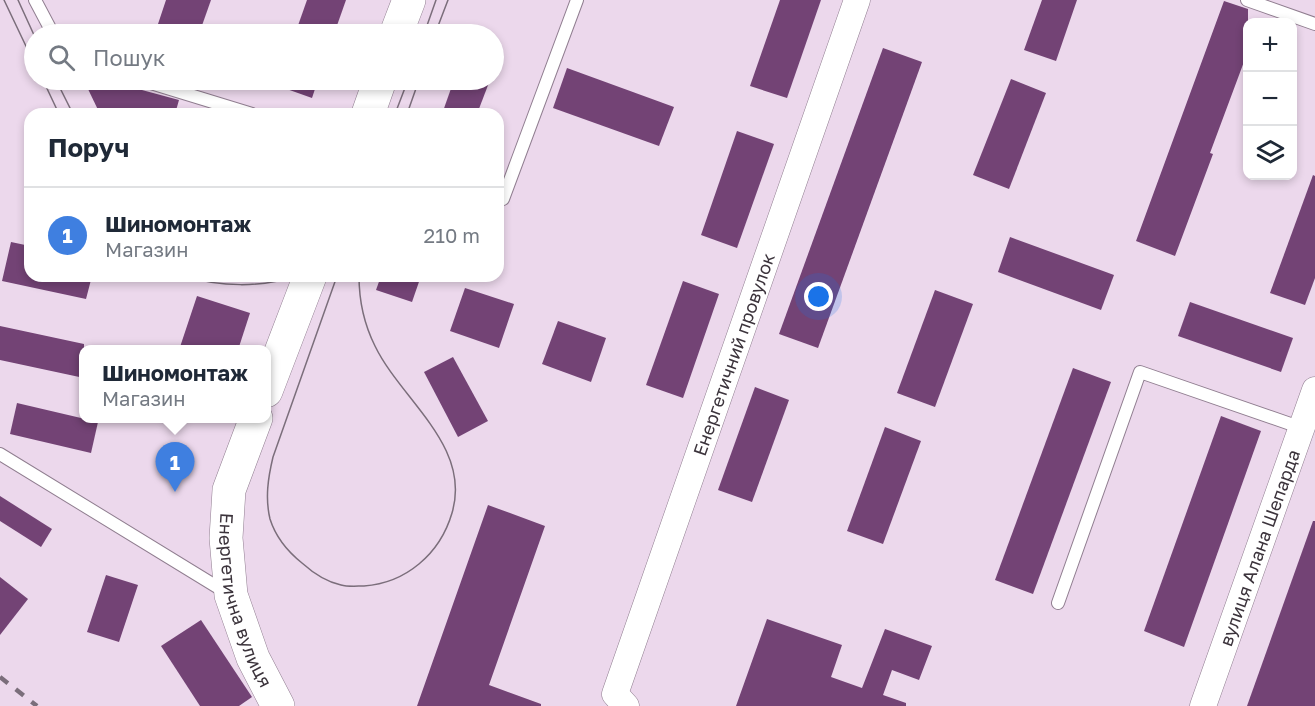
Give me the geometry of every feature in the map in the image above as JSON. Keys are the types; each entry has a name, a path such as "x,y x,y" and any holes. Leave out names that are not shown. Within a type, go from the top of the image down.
{"main road":[{"path":"400,24 409,0"},
{"path":"370,108 376,90"},
{"path":"271,380 308,282"},
{"name":"Енергетична вулиця","path":"254,423 229,489 226,538 231,595 253,658 278,706"}],"street":[{"name":"Енергетичний провулок","path":"626,706 615,694 857,0"},
{"name":"вулиця Алана Шепарда","path":"1203,706 1315,390"}],"lane":[{"path":"35,0 48,24"},
{"path":"504,197 577,0"},
{"path":"1247,0 1315,24"},
{"path":"174,90 232,108"},
{"path":"1058,603 1140,372 1302,428"},
{"path":"0,454 231,595"}],"building":[{"path":"166,0 211,0 203,24 158,24"},
{"path":"307,0 346,0 338,24 299,24"},
{"path":"780,0 821,0 787,98 750,86"},
{"path":"1042,0 1077,0 1056,61 1024,50"},
{"path":"1224,1 1248,9 1248,18 1243,18 1243,64 1175,256 1136,241"},
{"path":"883,48 922,62 818,348 779,334"},
{"path":"567,68 674,107 659,146 553,108"},
{"path":"1011,79 1046,93 1009,189 973,175"},
{"path":"88,90 142,90 179,100 177,108 97,108"},
{"path":"290,90 315,90 312,98"},
{"path":"450,90 486,90 479,108 444,108"},
{"path":"737,131 774,144 737,248 701,235"},
{"path":"1313,175 1315,176 1315,278 1305,305 1270,293"},
{"path":"1010,237 1114,275 1101,310 998,272"},
{"path":"11,242 24,245 24,282 90,282 86,299 2,281"},
{"path":"683,281 719,294 683,398 646,385"},
{"path":"379,282 419,282 412,302 376,290"},
{"path":"465,288 514,304 499,348 450,331"},
{"path":"935,290 973,304 935,407 897,393"},
{"path":"197,296 250,313 240,345 181,345"},
{"path":"1190,302 1293,338 1281,372 1178,336"},
{"path":"558,321 606,338 591,382 542,364"},
{"path":"0,326 84,344 79,345 79,377 0,360"},
{"path":"453,357 488,421 458,437 424,372"},
{"path":"1073,368 1111,382 1033,594 995,580"},
{"path":"755,387 789,400 752,502 718,490"},
{"path":"17,403 79,418 79,423 98,423 91,453 10,434"},
{"path":"1221,416 1261,431 1184,647 1144,631"},
{"path":"885,427 921,441 883,544 847,531"},
{"path":"0,496 52,529 41,547 0,521"},
{"path":"488,505 545,526 489,685 541,704 541,706 417,706"},
{"path":"1313,521 1315,521 1315,706 1247,706"},
{"path":"106,575 138,585 119,642 87,632"},
{"path":"0,577 28,599 0,635"},
{"path":"767,619 842,645 831,677 862,688 885,629 932,646 919,680 892,670 883,695 906,703 906,706 736,706"},
{"path":"201,620 252,697 239,706 200,706 161,646"}],"tram line":[{"path":"4,0 24,42"},
{"path":"18,0 29,24"},
{"path":"428,24 436,0"},
{"path":"439,24 448,0"},
{"path":"48,90 56,108"},
{"path":"61,90 70,108"},
{"path":"397,108 404,90"},
{"path":"409,108 415,90"},
{"path":"212,282 240,285 274,282"},
{"path":"335,282 273,457 267,496 270,519 275,532 292,554 310,570 336,584 364,586 394,579 419,564 430,553 439,541 452,513 455,489 452,466 443,445 387,366 371,338 363,312 359,282"}],"railway":[{"path":"0,677 37,706"}],"place":[{"name":"Шиномонтаж","path":"175,492"}]}
